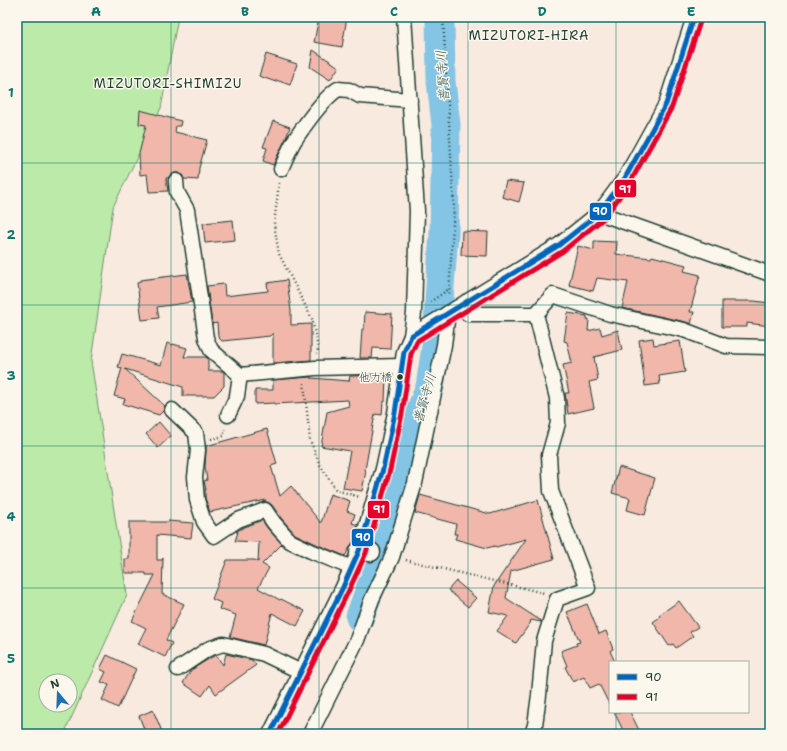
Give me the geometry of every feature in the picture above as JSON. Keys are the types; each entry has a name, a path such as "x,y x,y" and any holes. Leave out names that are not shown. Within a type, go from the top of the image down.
{"street":[{"path":"270,734 352,568 365,552 374,502 396,413 404,352 411,336 414,312 417,211 404,17"},
{"path":"411,336 559,245 599,213 624,178 666,104 694,17"},
{"path":"281,169 294,142 313,115 331,93 338,89 349,90 360,96 410,100"},
{"path":"176,181 177,192 187,210 206,338 211,350 240,375 315,368 402,366"},
{"path":"599,213 770,274"},
{"path":"466,302 468,314 536,314 552,295 610,314 684,330 726,346 770,347"},
{"path":"532,734 535,725 539,695 544,641 557,599 588,588 551,491 549,455 558,423 557,398 536,314"},
{"path":"310,734 357,640 372,599 392,557 415,483 444,345 445,315"},
{"path":"228,415 237,396 240,375"},
{"path":"172,410 196,433 198,450 195,477 197,500 204,522 214,536 238,520 264,510 290,541 352,568"},
{"path":"178,668 208,649 222,644 264,654 301,672"}],"path":[{"path":"443,17 454,207 449,289 445,315"},
{"path":"281,169 274,224 279,254 312,319 318,348 315,368 304,382 310,440 320,465 336,490 374,502"},
{"path":"414,312 449,289"},
{"path":"197,443 224,436 228,415"},
{"path":"392,557 542,592 557,599"}],"green space":[{"path":"17,17 178,17 161,108 113,207 91,361 127,595 78,703 78,673 38,673 38,713 74,713 64,734 17,734"}],"building":[{"path":"319,17 347,17 342,47 314,42"},
{"path":"313,50 339,67 330,80 310,67"},
{"path":"266,54 297,64 290,85 259,76"},
{"path":"140,110 181,121 180,126 176,126 175,132 207,140 199,168 198,180 184,179 180,173 175,173 166,178 168,191 149,192 147,174 140,175 139,154 146,125 139,124"},
{"path":"273,121 290,127 273,165 263,161 267,148 263,147"},
{"path":"506,181 524,183 519,202 502,197"},
{"path":"233,220 235,240 205,243 203,223"},
{"path":"462,231 488,232 487,256 461,255"},
{"path":"594,241 617,242 616,254 651,258 652,256 686,265 684,271 700,275 690,312 694,312 691,324 622,308 628,282 597,278 593,291 569,285 578,246 594,250"},
{"path":"187,274 192,302 157,307 159,318 142,320 137,283 140,282 140,280"},
{"path":"287,280 291,311 291,325 311,324 311,360 273,363 273,333 270,336 222,341 218,337 217,323 212,324 207,286 224,284 225,296 268,291 267,283"},
{"path":"722,301 754,301 770,303 770,326 747,323 747,327 722,327"},
{"path":"365,312 392,314 390,349 373,348 372,358 360,358"},
{"path":"568,313 587,316 587,319 589,319 588,331 600,328 602,335 618,330 622,350 594,357 598,380 589,382 594,408 568,414 565,393 569,393 563,365 572,363 567,342 564,341"},
{"path":"653,338 654,345 680,341 685,372 659,376 660,384 645,386 639,340"},
{"path":"167,343 187,348 184,357 206,357 208,359 208,371 224,372 224,386 214,396 183,396 183,387 125,369 165,406 164,410 159,415 123,404 125,399 114,396 122,368 118,367 122,354 161,365"},
{"path":"386,375 385,402 383,402 382,415 375,414 362,491 343,488 350,451 321,446 327,412 349,406 348,400 255,404 255,390 273,390 273,380 311,377 349,381 350,376"},
{"path":"159,422 171,436 158,448 146,434"},
{"path":"267,429 277,464 271,466 280,496 291,486 321,523 330,494 350,501 347,511 355,514 352,523 358,525 353,542 345,556 295,534 272,505 263,502 266,500 210,512 205,498 206,490 204,481 207,480 205,467 206,446"},
{"path":"619,467 655,478 645,515 627,510 630,498 612,493"},
{"path":"420,495 490,514 538,500 554,559 511,571 506,598 541,621 531,620 516,643 497,631 508,616 489,612 494,586 526,539 487,548 455,539 457,534 454,534 456,524 415,513"},
{"path":"262,520 282,544 262,564 269,568 258,588 305,611 297,626 272,613 264,645 230,637 236,615 219,609 221,603 212,599 227,560 255,560 258,562 259,542 235,541 238,532 236,532"},
{"path":"168,521 193,523 191,538 157,535 157,560 162,560 163,558 162,594 184,604 166,640 172,643 165,657 138,644 146,628 132,621 155,575 146,575 146,573 125,573 125,559 129,559 129,522"},
{"path":"456,581 476,598 468,607 448,590"},
{"path":"679,601 698,627 690,632 693,636 676,648 673,644 669,646 653,622 660,617 659,615"},
{"path":"587,604 599,634 606,631 613,649 610,651 615,661 609,661 609,704 599,684 590,688 584,677 573,682 565,667 567,666 561,651 577,645 576,643 580,642 567,612"},
{"path":"226,654 252,660 256,665 216,694 210,685 202,696 183,683 191,670 216,655 223,665"},
{"path":"107,655 136,669 118,708 102,700 109,685 101,682 106,672 100,669"},
{"path":"153,710 163,734 146,734 139,716"},
{"path":"614,713 630,713 641,734 625,734"}],"waterway":[{"name":"普賢寺川","path":"360,617 380,561 412,449 419,414 430,387 438,333 444,234 446,125 441,81 440,17"}],"transit line":[{"name":"90","path":"270,734 343,587 359,551 383,469 395,413 404,352 411,336 559,245 599,213 625,178 666,104 694,17"},
{"name":"91","path":"278,734 366,553 390,470 402,414 411,354 417,341 563,251 604,218 631,181 672,107 701,19"}],"place":[{"name":"他力橋","path":"400,377"}],"district":[{"name":"MIZUTORI-HIRA","path":"529,35"},
{"name":"MIZUTORI-SHIMIZU","path":"168,83"}]}
